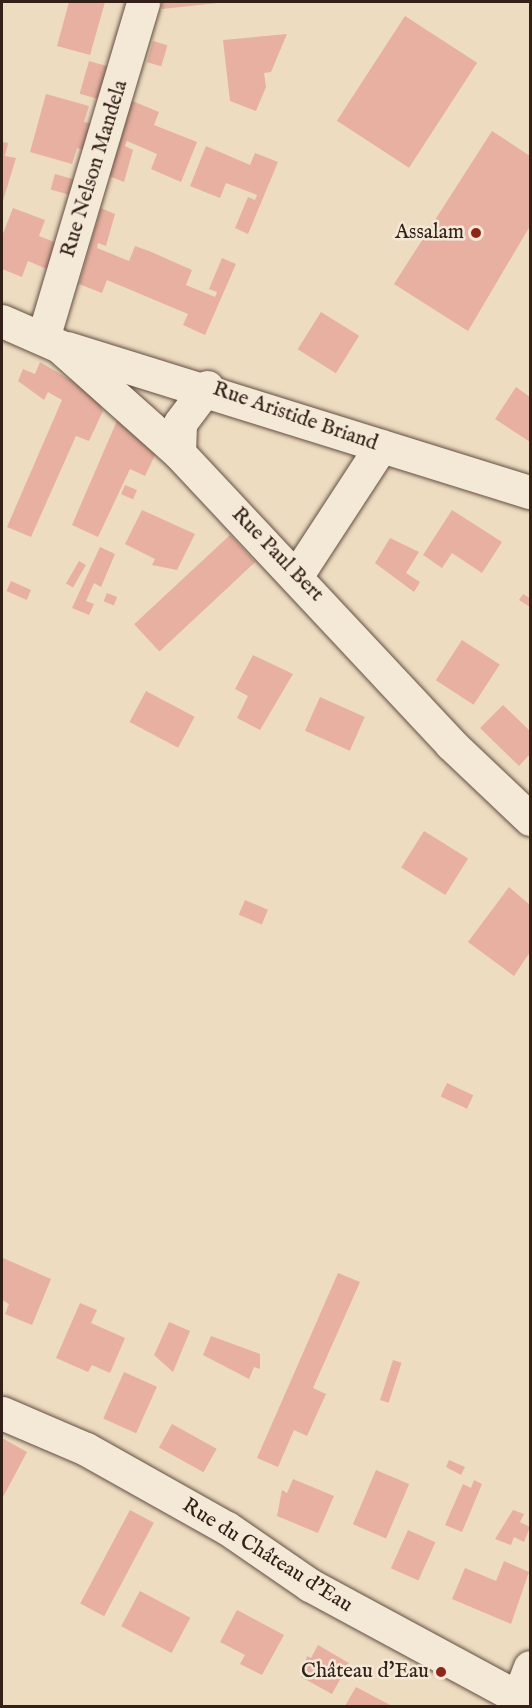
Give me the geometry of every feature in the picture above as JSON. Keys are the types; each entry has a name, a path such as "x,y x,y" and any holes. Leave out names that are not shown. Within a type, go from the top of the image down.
{"street":[{"name":"Rue Nelson Mandela","path":"52,340 143,2"},
{"name":"Rue Paul Bert","path":"2,321 52,340 178,453 297,574 451,744 531,819"},
{"name":"Rue Aristide Briand","path":"52,340 207,387 381,446 531,492"},
{"path":"178,453 180,423 207,387"},
{"path":"297,574 381,446"},
{"name":"Rue du Château d'Eau","path":"2,1413 86,1449 227,1528 310,1585 524,1701"},
{"path":"524,1701 531,1667"}],"building":[{"path":"69,2 105,2 90,55 57,46"},
{"path":"161,2 218,2 218,3 162,9"},
{"path":"405,16 477,63 409,168 337,121"},
{"path":"287,34 271,72 264,73 266,87 256,111 230,101 223,40"},
{"path":"153,41 167,45 161,66 147,62"},
{"path":"89,61 110,67 101,100 80,94"},
{"path":"46,94 89,106 84,122 94,124 87,151 77,148 72,164 30,152"},
{"path":"130,100 159,112 154,125 197,142 181,182 151,169 157,154 127,141 125,146 133,150 124,182 109,176"},
{"name":"Assalam","path":"492,131 530,156 530,226 468,331 394,284"},
{"path":"2,142 8,143 5,156 16,158 2,204"},
{"path":"206,146 250,165 255,153 278,162 248,234 235,228 248,197 255,200 257,195 226,183 220,198 190,186"},
{"path":"55,174 76,180 72,195 51,189"},
{"path":"13,208 45,220 39,236 59,244 49,270 28,261 22,277 2,269 2,236"},
{"path":"101,208 115,214 106,246 98,243 97,248 129,261 135,246 149,251 192,270 186,285 215,297 217,292 209,289 222,258 236,264 205,335 183,325 188,314 107,280 102,293 79,284"},
{"path":"321,312 359,336 336,373 298,349"},
{"path":"40,362 94,394 103,411 89,441 76,436 31,537 7,527 62,400 48,392 44,400 18,381 23,369 35,374"},
{"path":"516,387 530,397 530,442 495,419"},
{"path":"119,416 156,453 145,476 130,469 98,537 72,525"},
{"path":"125,485 137,490 133,499 121,494"},
{"path":"142,510 195,534 177,570 152,565 155,559 125,544"},
{"path":"452,510 502,542 482,573 452,553 442,568 423,555"},
{"path":"230,535 255,562 159,651 134,624"},
{"path":"390,538 419,552 406,573 420,582 414,592 375,563"},
{"path":"100,547 115,554 101,587 94,583 86,601 94,604 89,615 72,608"},
{"path":"79,561 86,565 73,588 66,584"},
{"path":"11,581 31,590 27,600 7,591"},
{"path":"107,593 117,597 114,605 104,601"},
{"path":"523,594 530,598 530,607 519,600"},
{"path":"462,640 500,665 474,705 436,680"},
{"path":"253,655 293,674 260,730 237,718 248,696 235,689"},
{"path":"146,691 195,717 178,748 130,722"},
{"path":"320,697 365,717 350,751 305,731"},
{"path":"503,705 530,731 530,754 519,766 480,728"},
{"path":"424,831 468,859 445,895 401,867"},
{"path":"509,887 530,905 530,952 514,976 468,942"},
{"path":"245,900 268,910 262,924 239,915"},
{"path":"447,1083 473,1095 467,1109 441,1097"},
{"path":"3,1258 51,1279 32,1325 5,1314 9,1304 2,1300"},
{"path":"338,1273 360,1282 313,1388 326,1394 307,1436 294,1430 278,1467 257,1458"},
{"path":"80,1303 97,1310 91,1323 125,1338 110,1373 92,1365 88,1372 56,1358"},
{"path":"169,1322 190,1331 173,1372 154,1355"},
{"path":"211,1336 260,1354 260,1369 254,1367 249,1379 203,1355"},
{"path":"393,1360 402,1363 389,1403 380,1400"},
{"path":"124,1372 157,1387 136,1433 103,1419"},
{"path":"172,1424 217,1449 204,1472 159,1448"},
{"path":"2,1438 27,1452 2,1499"},
{"path":"449,1460 465,1467 461,1475 446,1467"},
{"path":"376,1470 409,1484 386,1538 353,1524"},
{"path":"293,1479 334,1496 318,1533 277,1516 282,1490 287,1493"},
{"path":"474,1480 482,1484 462,1532 445,1525 463,1484 471,1488"},
{"path":"130,1510 154,1523 104,1616 80,1604"},
{"path":"513,1510 524,1514 520,1522 530,1527 524,1542 514,1537 511,1545 495,1539"},
{"path":"408,1530 435,1542 418,1581 391,1568"},
{"path":"504,1561 529,1572 511,1624 452,1599 465,1568 496,1581"},
{"path":"140,1591 190,1618 172,1653 121,1626"},
{"path":"237,1610 284,1635 262,1675 240,1664 245,1655 220,1642"},
{"path":"318,1645 349,1663 332,1694 301,1677 307,1656 311,1658"},
{"path":"356,1687 392,1706 345,1706"}],"place":[{"name":"Assalam","path":"476,233"},
{"name":"Château d'Eau","path":"441,1672"}]}
